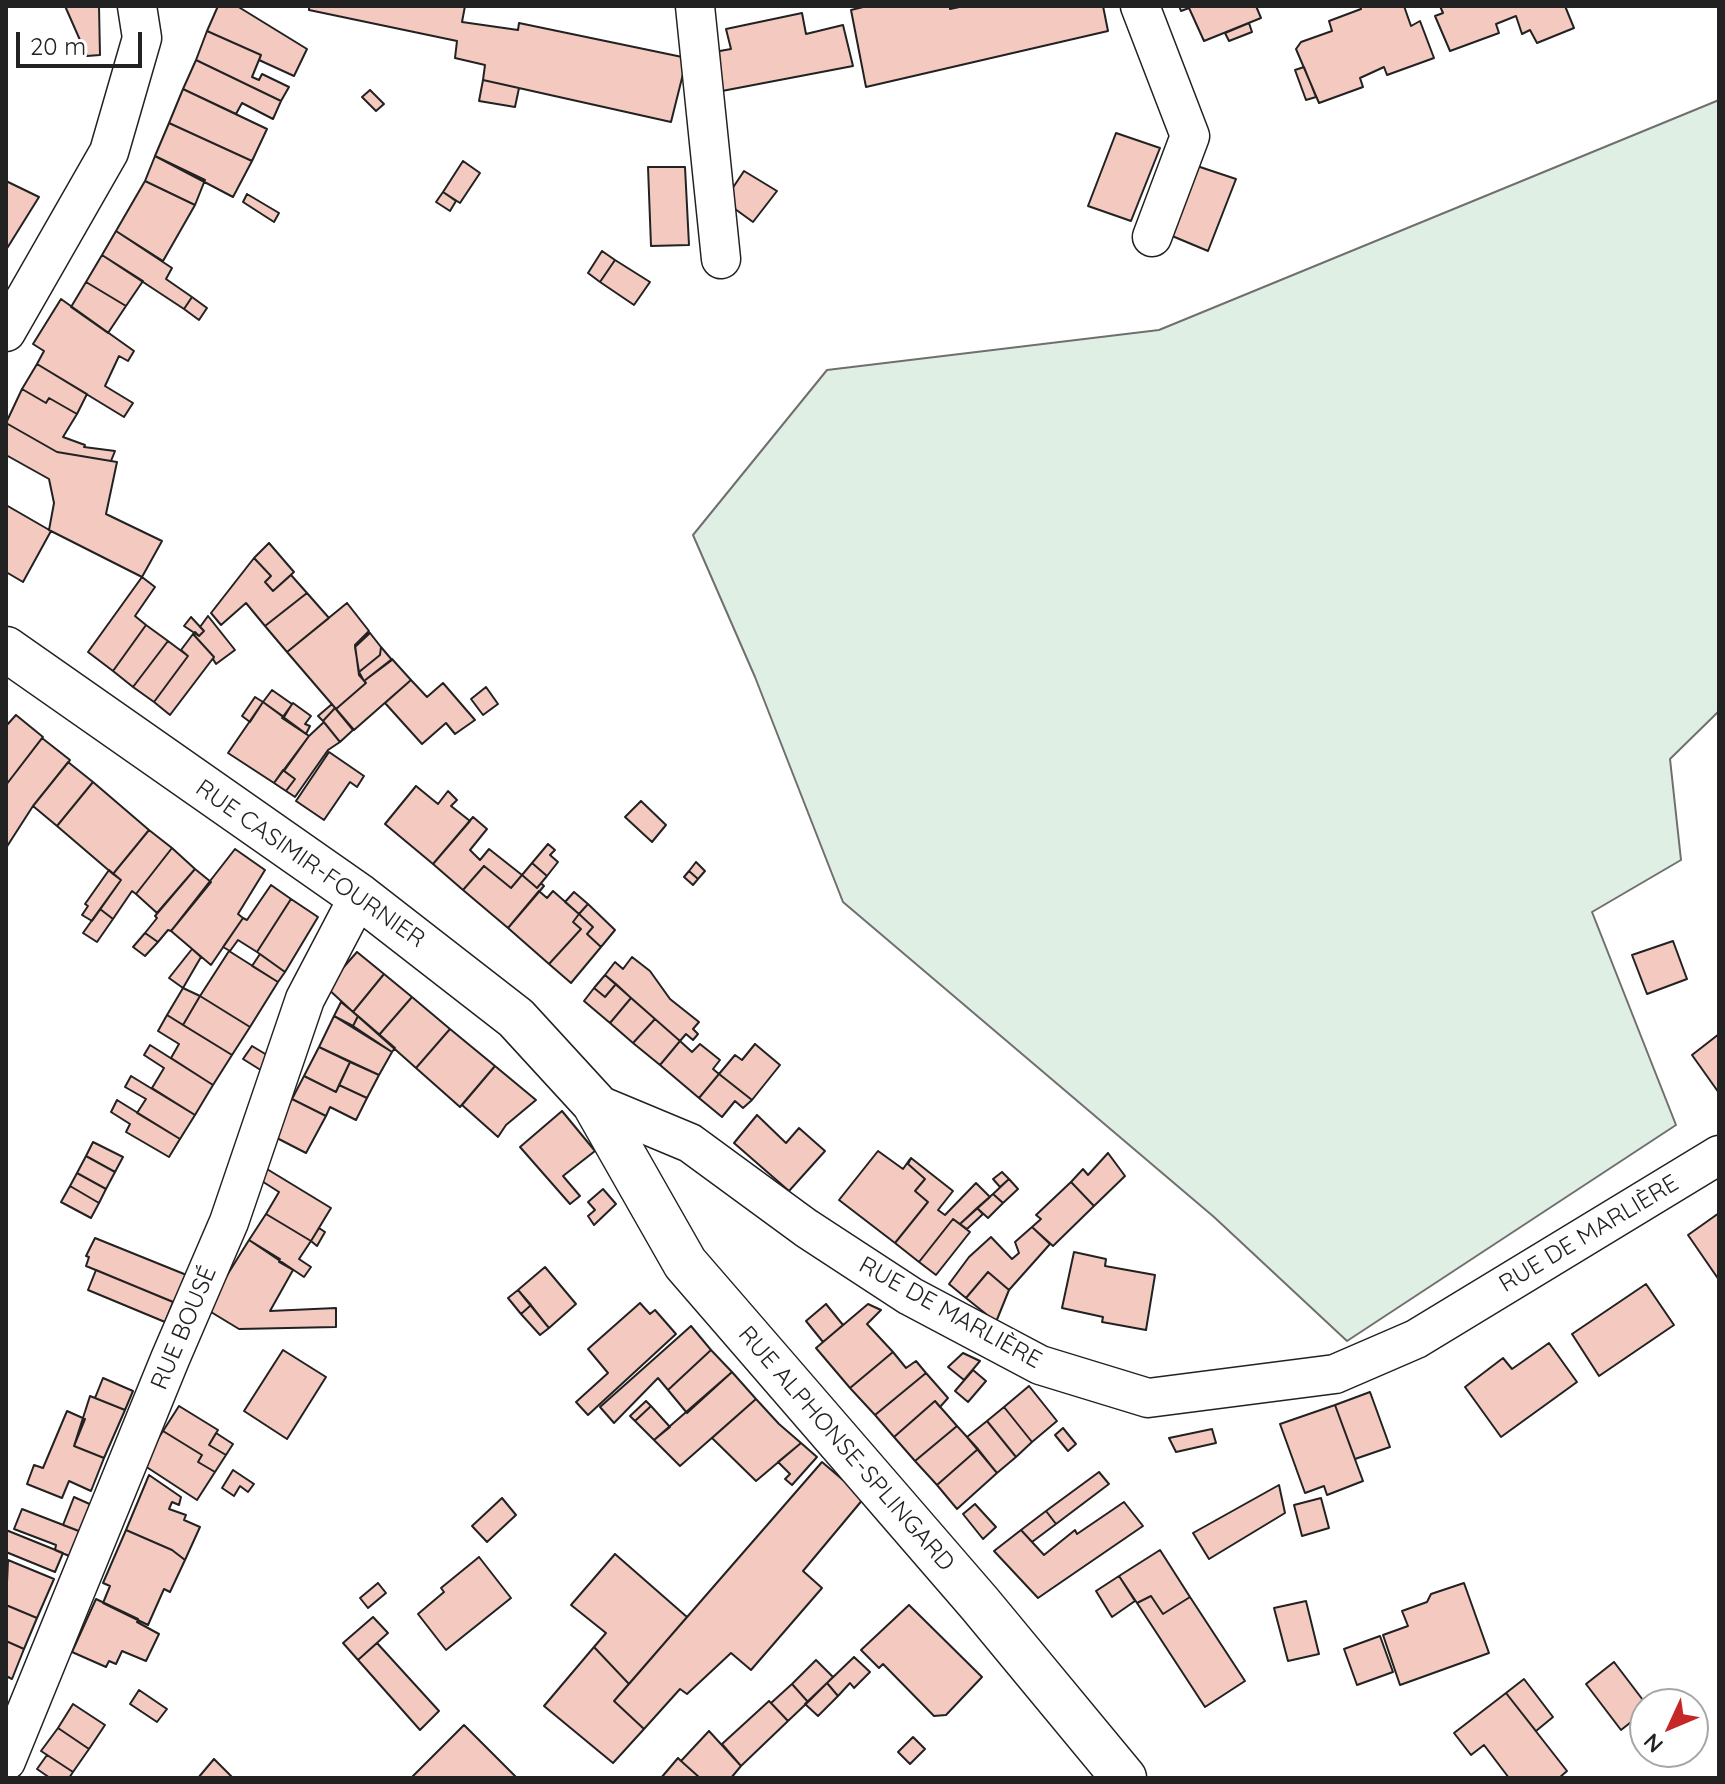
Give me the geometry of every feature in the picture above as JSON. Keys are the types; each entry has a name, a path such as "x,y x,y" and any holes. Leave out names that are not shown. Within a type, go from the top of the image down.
{"street":[{"path":"6,332 109,152 142,38 137,6"},
{"path":"695,6 721,259"},
{"path":"1140,6 1190,136 1152,237"},
{"name":"RUE CASIMIR-FOURNIER","path":"6,649 359,896 516,1018 594,1103"},
{"name":"RUE BOUSÉ","path":"6,1761 229,1222 305,999 359,896"},
{"name":"RUE DE MARLIÈRE","path":"594,1103 690,1143 806,1228 910,1296 975,1331 1040,1365 1148,1398 1335,1374 1416,1339 1719,1155"},
{"name":"RUE ALPHONSE-SPLINGARD","path":"594,1103 685,1263 980,1604 1124,1778"}],"green space":[{"path":"1719,100 1719,711 1670,759 1681,860 1592,912 1676,1125 1347,1341 1214,1217 843,902 755,677 693,535 827,370 1159,330"}],"building":[{"path":"65,6 99,6 100,55 87,56"},
{"path":"218,6 237,6 307,49 294,76 259,60 261,55 207,31"},
{"path":"309,6 465,6 462,22 518,30 519,23 687,58 671,122 483,80 485,65 455,58 457,41 309,10"},
{"path":"867,6 950,6 950,9 964,6 1103,6 1108,31 866,87 851,10"},
{"path":"1179,6 1256,6 1261,18 1204,41 1189,8 1181,11"},
{"path":"1360,6 1404,6 1411,26 1420,21 1434,58 1387,75 1384,67 1360,78 1363,87 1319,103 1296,49 1301,42 1332,31 1329,21 1361,9"},
{"path":"1440,6 1565,6 1574,28 1537,43 1530,30 1522,34 1516,16 1496,24 1499,33 1450,51 1435,16 1443,13"},
{"path":"802,13 806,34 843,25 853,66 722,91 714,52 731,49 726,29"},
{"path":"1249,23 1252,32 1229,41 1225,33"},
{"path":"207,31 261,55 252,77 259,80 262,74 289,87 281,101 196,60"},
{"path":"196,60 281,101 273,119 242,103 236,114 183,89"},
{"path":"1304,67 1316,97 1306,100 1295,70"},
{"path":"483,80 519,88 515,107 479,101"},
{"path":"183,89 267,129 252,161 169,123"},
{"path":"370,90 384,104 376,111 362,97"},
{"path":"169,123 252,161 233,197 155,156"},
{"path":"1116,133 1160,148 1131,221 1088,206"},
{"path":"155,156 205,180 195,205 145,181"},
{"path":"463,161 480,173 460,203 443,192"},
{"path":"1194,165 1236,179 1208,251 1165,233"},
{"path":"648,167 685,167 689,245 651,246"},
{"path":"744,171 777,191 753,222 724,201"},
{"path":"6,181 39,197 6,250"},
{"path":"145,181 195,205 163,261 116,231"},
{"path":"443,192 456,201 450,211 436,202"},
{"path":"247,194 279,213 274,222 243,202"},
{"path":"116,231 172,268 166,279 192,297 184,309 102,255"},
{"path":"602,251 615,260 600,282 588,273"},
{"path":"102,255 143,281 126,306 86,282"},
{"path":"615,260 650,282 634,305 600,282"},
{"path":"86,282 126,306 108,333 71,307"},
{"path":"192,297 207,308 199,320 184,309"},
{"path":"61,299 134,351 128,361 119,356 105,386 133,403 124,417 37,364 44,351 33,344"},
{"path":"37,364 87,394 77,414 49,398 46,403 22,389"},
{"path":"22,389 46,403 49,398 77,414 63,437 84,447 115,451 111,461 57,452 6,423"},
{"path":"6,423 57,452 117,462 106,514 162,541 142,577 49,530 54,503 49,479 6,455"},
{"path":"6,505 51,531 23,582 6,572"},
{"path":"269,543 294,572 273,591 265,582 271,576 254,558"},
{"path":"254,558 271,576 265,582 273,591 291,575 307,593 265,626 246,603 221,625 211,613"},
{"path":"142,577 155,587 135,616 146,625 113,671 88,652"},
{"path":"307,593 329,618 287,652 265,626"},
{"path":"347,603 369,631 355,645 359,675 366,683 336,709 287,652"},
{"path":"208,616 235,650 216,664 214,657 193,634 195,632 199,636 204,631 200,627"},
{"path":"191,617 204,631 199,636 184,626"},
{"path":"146,625 168,641 133,687 113,671"},
{"path":"370,633 381,647 380,655 359,672 355,647"},
{"path":"193,634 214,657 170,715 154,702 188,656 181,650"},
{"path":"168,641 188,656 154,702 133,687"},
{"path":"381,647 392,660 364,681 359,672 380,655"},
{"path":"392,659 411,680 354,730 336,709"},
{"path":"411,680 427,697 443,683 475,720 455,734 446,723 422,744 385,703"},
{"path":"486,687 498,704 483,715 471,699"},
{"path":"272,690 292,704 284,717 263,702"},
{"path":"255,697 263,702 250,722 242,716"},
{"path":"263,702 309,736 274,783 228,753"},
{"path":"293,703 311,716 305,724 310,726 306,734 282,718"},
{"path":"332,704 335,708 323,721 318,716"},
{"path":"335,708 353,730 340,742 323,721"},
{"path":"16,715 43,737 6,785 6,726"},
{"path":"324,722 340,742 328,750 295,797 286,791 295,779 284,771 309,736"},
{"path":"42,738 70,760 33,806 6,848 6,785"},
{"path":"329,752 364,776 357,787 350,782 324,820 296,801"},
{"path":"68,762 93,782 57,826 33,806"},
{"path":"283,770 295,779 286,791 274,783"},
{"path":"93,782 149,830 113,874 57,826"},
{"path":"416,786 438,804 448,791 457,800 451,806 470,821 433,864 385,824"},
{"path":"641,801 666,825 652,842 625,817"},
{"path":"473,817 487,829 470,850 480,860 489,849 522,875 511,888 484,866 463,890 433,864"},
{"path":"149,830 172,848 136,894 132,891 113,919 100,909 121,880 113,874"},
{"path":"548,844 555,850 550,855 558,862 547,876 532,863"},
{"path":"172,848 195,869 157,913 136,894"},
{"path":"235,849 265,870 238,914 243,918 211,965 171,931"},
{"path":"696,862 705,871 698,879 689,871"},
{"path":"532,863 547,876 537,888 522,875"},
{"path":"484,866 511,888 522,875 537,888 541,883 544,886 508,928 463,890"},
{"path":"195,869 211,882 171,931 168,930 158,942 145,933 157,918 155,916"},
{"path":"109,870 121,880 92,921 82,915 88,906 85,904"},
{"path":"689,871 698,879 693,885 684,877"},
{"path":"271,885 291,899 257,952 238,940 230,951 223,947 243,918 247,920"},
{"path":"539,891 547,898 553,891 579,914 573,922 581,929 549,964 508,928"},
{"path":"574,892 588,904 579,914 565,902"},
{"path":"291,899 318,917 285,972 257,952"},
{"path":"588,904 615,930 601,947 587,934 593,927 579,914"},
{"path":"100,909 113,919 97,942 83,933"},
{"path":"579,914 593,927 587,934 601,947 571,983 549,964 581,929 573,922"},
{"path":"145,933 158,942 145,956 133,947"},
{"path":"1673,941 1687,979 1647,994 1632,955"},
{"path":"192,949 201,957 183,988 169,978"},
{"path":"229,951 278,982 250,1027 200,996"},
{"path":"357,952 384,974 353,1012 326,987"},
{"path":"260,954 285,972 278,982 252,966"},
{"path":"632,957 650,971 670,999 699,1022 693,1029 698,1034 693,1040 686,1034 680,1041 605,975 615,962 623,969"},
{"path":"384,974 412,997 379,1035 353,1012"},
{"path":"605,975 616,984 605,997 594,988"},
{"path":"616,984 631,998 610,1023 584,1001 594,988 605,997"},
{"path":"183,988 200,996 183,1025 167,1015"},
{"path":"200,996 250,1027 232,1055 183,1025"},
{"path":"412,997 450,1029 416,1068 379,1035"},
{"path":"631,998 655,1019 633,1043 610,1023"},
{"path":"341,1002 358,1016 353,1026 334,1016"},
{"path":"167,1015 232,1055 213,1085 171,1058 179,1044 158,1031"},
{"path":"334,1016 392,1052 379,1075 319,1047"},
{"path":"358,1016 395,1048 392,1052 353,1026"},
{"path":"655,1019 680,1041 660,1065 633,1043"},
{"path":"450,1029 495,1066 460,1107 416,1068"},
{"path":"1719,1034 1719,1093 1692,1055"},
{"path":"680,1041 692,1052 700,1044 720,1060 713,1069 719,1074 699,1098 660,1065"},
{"path":"755,1044 780,1065 752,1100 719,1074 735,1055 742,1060"},
{"path":"150,1045 213,1085 195,1115 152,1088 164,1068 144,1055"},
{"path":"252,1046 272,1058 267,1074 243,1059"},
{"path":"319,1047 350,1062 336,1092 304,1076"},
{"path":"350,1062 379,1075 367,1098 339,1085"},
{"path":"495,1066 536,1100 506,1125 498,1137 462,1105"},
{"path":"719,1074 752,1100 743,1108 735,1101 722,1117 699,1098"},
{"path":"131,1076 195,1115 180,1139 137,1113 146,1099 125,1087"},
{"path":"304,1076 336,1092 339,1085 367,1098 356,1120 330,1107 326,1116 292,1099"},
{"path":"292,1099 326,1116 306,1153 273,1136"},
{"path":"117,1100 180,1139 169,1157 126,1132 130,1124 111,1112"},
{"path":"562,1111 595,1151 563,1176 580,1196 570,1204 520,1147"},
{"path":"757,1115 786,1143 799,1128 825,1151 789,1191 734,1143"},
{"path":"93,1142 123,1157 115,1172 86,1156"},
{"path":"878,1151 903,1169 910,1159 908,1164 925,1179 915,1191 928,1202 895,1243 839,1200"},
{"path":"1108,1153 1125,1176 1094,1206 1071,1182 1083,1169 1088,1175"},
{"path":"86,1156 115,1172 106,1189 77,1173"},
{"path":"911,1158 953,1191 938,1210 945,1215 976,1183 990,1197 960,1224 953,1219 919,1262 895,1243 928,1202 915,1191 925,1179 908,1164"},
{"path":"262,1166 331,1208 311,1241 266,1214 279,1192 257,1178"},
{"path":"1002,1172 1009,1179 1000,1187 993,1179"},
{"path":"77,1173 106,1189 99,1203 70,1186"},
{"path":"1009,1179 1018,1189 1003,1203 993,1194"},
{"path":"1071,1182 1094,1206 1053,1246 1032,1227 1041,1219 1036,1215"},
{"path":"70,1186 99,1203 91,1218 61,1202"},
{"path":"603,1189 616,1204 594,1225 588,1216 595,1210 588,1202"},
{"path":"993,1194 1003,1203 988,1218 977,1208"},
{"path":"977,1208 983,1214 967,1229 960,1224"},
{"path":"1719,1213 1719,1280 1688,1235"},
{"path":"266,1214 311,1241 299,1259 311,1267 304,1277 249,1240"},
{"path":"953,1219 970,1232 936,1275 919,1262"},
{"path":"1032,1227 1050,1244 1009,1290 988,1272 966,1298 949,1284 969,1257 991,1237 1012,1259 1019,1253 1015,1242"},
{"path":"319,1228 325,1232 317,1246 311,1241"},
{"path":"95,1238 194,1278 183,1306 86,1266 89,1257 86,1256"},
{"path":"249,1240 293,1270 270,1311 336,1308 336,1327 239,1329 206,1309"},
{"path":"1074,1252 1106,1259 1105,1266 1155,1275 1146,1330 1102,1322 1103,1317 1062,1308"},
{"path":"545,1267 576,1304 549,1328 518,1290"},
{"path":"96,1270 173,1302 165,1322 88,1290"},
{"path":"988,1272 1009,1290 996,1322 966,1298"},
{"path":"1646,1284 1674,1325 1599,1376 1572,1334"},
{"path":"518,1290 531,1305 521,1314 508,1298"},
{"path":"640,1303 650,1314 655,1310 676,1334 588,1415 576,1402 608,1373 588,1349"},
{"path":"826,1304 843,1325 823,1342 806,1321"},
{"path":"868,1304 881,1310 867,1324 893,1352 850,1388 816,1348"},
{"path":"531,1305 549,1328 540,1335 521,1314"},
{"path":"691,1326 711,1350 668,1390 658,1378 614,1423 600,1407"},
{"path":"1549,1343 1577,1382 1501,1437 1465,1387 1503,1358 1512,1369"},
{"path":"283,1350 326,1377 287,1439 244,1411"},
{"path":"711,1350 732,1372 687,1413 668,1390"},
{"path":"893,1352 906,1368 916,1361 926,1373 875,1415 850,1388"},
{"path":"963,1353 980,1361 964,1380 948,1367"},
{"path":"973,1370 986,1381 968,1402 955,1391"},
{"path":"732,1372 756,1399 680,1466 654,1440"},
{"path":"926,1373 948,1398 940,1407 935,1401 894,1437 875,1415"},
{"path":"103,1378 133,1391 125,1410 95,1398"},
{"path":"1029,1386 1057,1421 1032,1442 1004,1407"},
{"path":"1370,1392 1390,1447 1355,1459 1335,1405"},
{"path":"90,1396 125,1410 104,1458 74,1446"},
{"path":"756,1399 801,1443 756,1481 712,1438"},
{"path":"646,1401 651,1406 635,1421 630,1416"},
{"path":"935,1401 957,1426 915,1461 894,1437"},
{"path":"1335,1405 1363,1481 1327,1495 1324,1486 1305,1493 1280,1424"},
{"path":"179,1406 218,1430 209,1445 226,1455 215,1472 198,1462 202,1455 163,1431"},
{"path":"651,1406 670,1427 654,1440 635,1421"},
{"path":"1004,1407 1032,1442 1016,1457 987,1421"},
{"path":"67,1411 85,1419 74,1446 104,1458 91,1491 69,1481 62,1498 27,1484 34,1465 43,1468"},
{"path":"987,1421 1016,1457 997,1473 967,1437"},
{"path":"957,1426 978,1449 937,1485 915,1461"},
{"path":"1063,1428 1076,1444 1068,1451 1055,1435"},
{"path":"1212,1429 1216,1443 1176,1452 1169,1438"},
{"path":"163,1431 202,1455 198,1462 215,1472 197,1500 142,1464"},
{"path":"216,1433 233,1444 226,1455 209,1445"},
{"path":"801,1443 817,1457 792,1485 785,1479 790,1474 778,1462"},
{"path":"978,1449 997,1473 957,1509 937,1485"},
{"path":"822,1462 864,1498 803,1571 822,1588 751,1670 731,1653 687,1694 680,1689 644,1729 614,1701"},
{"path":"233,1470 254,1484 248,1492 240,1486 234,1496 222,1488"},
{"path":"1099,1472 1109,1484 1056,1524 1046,1511"},
{"path":"149,1475 181,1497 179,1505 172,1502 169,1509 186,1515 184,1520 200,1527 185,1560 172,1550 126,1530"},
{"path":"1279,1485 1285,1513 1209,1559 1193,1533"},
{"path":"74,1497 94,1506 84,1533 63,1525"},
{"path":"502,1498 516,1515 487,1542 472,1526"},
{"path":"1321,1498 1329,1528 1302,1536 1294,1505"},
{"path":"1124,1502 1143,1526 1038,1598 994,1551 1021,1530 1044,1555 1075,1530 1077,1534"},
{"path":"975,1504 996,1527 983,1539 963,1514"},
{"path":"22,1509 84,1533 74,1558 55,1550 56,1545 14,1529"},
{"path":"1046,1511 1056,1524 1032,1542 1021,1530"},
{"path":"6,1530 63,1553 55,1572 6,1552"},
{"path":"126,1530 172,1550 185,1560 170,1592 164,1589 148,1625 103,1603 110,1586 103,1583"},
{"path":"1160,1550 1190,1597 1163,1614 1151,1596 1137,1603 1119,1576"},
{"path":"615,1554 687,1617 629,1684 594,1647 606,1633 571,1605"},
{"path":"479,1557 511,1598 446,1650 418,1614 444,1592 441,1588"},
{"path":"8,1560 54,1579 37,1618 6,1605"},
{"path":"1119,1576 1135,1601 1112,1617 1096,1591"},
{"path":"378,1583 386,1593 368,1608 360,1598"},
{"path":"1464,1583 1489,1653 1400,1685 1383,1635 1408,1626 1402,1611 1427,1602 1431,1594"},
{"path":"1151,1596 1163,1614 1190,1597 1245,1681 1205,1707 1137,1603"},
{"path":"96,1599 138,1619 137,1622 159,1634 146,1661 122,1651 116,1664 109,1661 106,1667 72,1652"},
{"path":"1306,1601 1319,1654 1288,1661 1274,1608"},
{"path":"6,1605 37,1618 24,1649 6,1641"},
{"path":"909,1605 982,1677 946,1715 934,1716 883,1664 879,1668 861,1650"},
{"path":"373,1617 388,1633 358,1660 343,1643"},
{"path":"1380,1636 1393,1672 1357,1685 1344,1649"},
{"path":"6,1641 24,1649 12,1679 6,1676"},
{"path":"377,1643 439,1711 420,1730 358,1660"},
{"path":"594,1647 629,1684 614,1701 644,1729 613,1763 544,1706"},
{"path":"854,1657 870,1672 854,1688 850,1683 838,1696 827,1683"},
{"path":"816,1660 833,1677 808,1702 792,1684"},
{"path":"1614,1662 1634,1688 1629,1688 1629,1724 1621,1730 1586,1684"},
{"path":"1524,1679 1553,1717 1536,1731 1506,1693"},
{"path":"827,1683 838,1696 818,1716 805,1704"},
{"path":"792,1684 808,1702 788,1721 771,1703"},
{"path":"139,1690 167,1709 157,1722 130,1704"},
{"path":"1506,1693 1567,1771 1559,1778 1509,1778 1484,1745 1471,1755 1454,1733"},
{"path":"769,1701 788,1721 741,1766 722,1744"},
{"path":"73,1704 105,1725 89,1749 58,1728"},
{"path":"464,1725 517,1778 411,1778"},
{"path":"58,1728 89,1749 73,1772 41,1751"},
{"path":"709,1731 741,1766 731,1778 700,1778 681,1761"},
{"path":"913,1737 925,1749 910,1764 898,1752"},
{"path":"47,1755 73,1772 69,1778 50,1778 37,1769"},
{"path":"678,1758 681,1761 700,1778 661,1778"},
{"path":"214,1759 233,1778 198,1778"}]}
